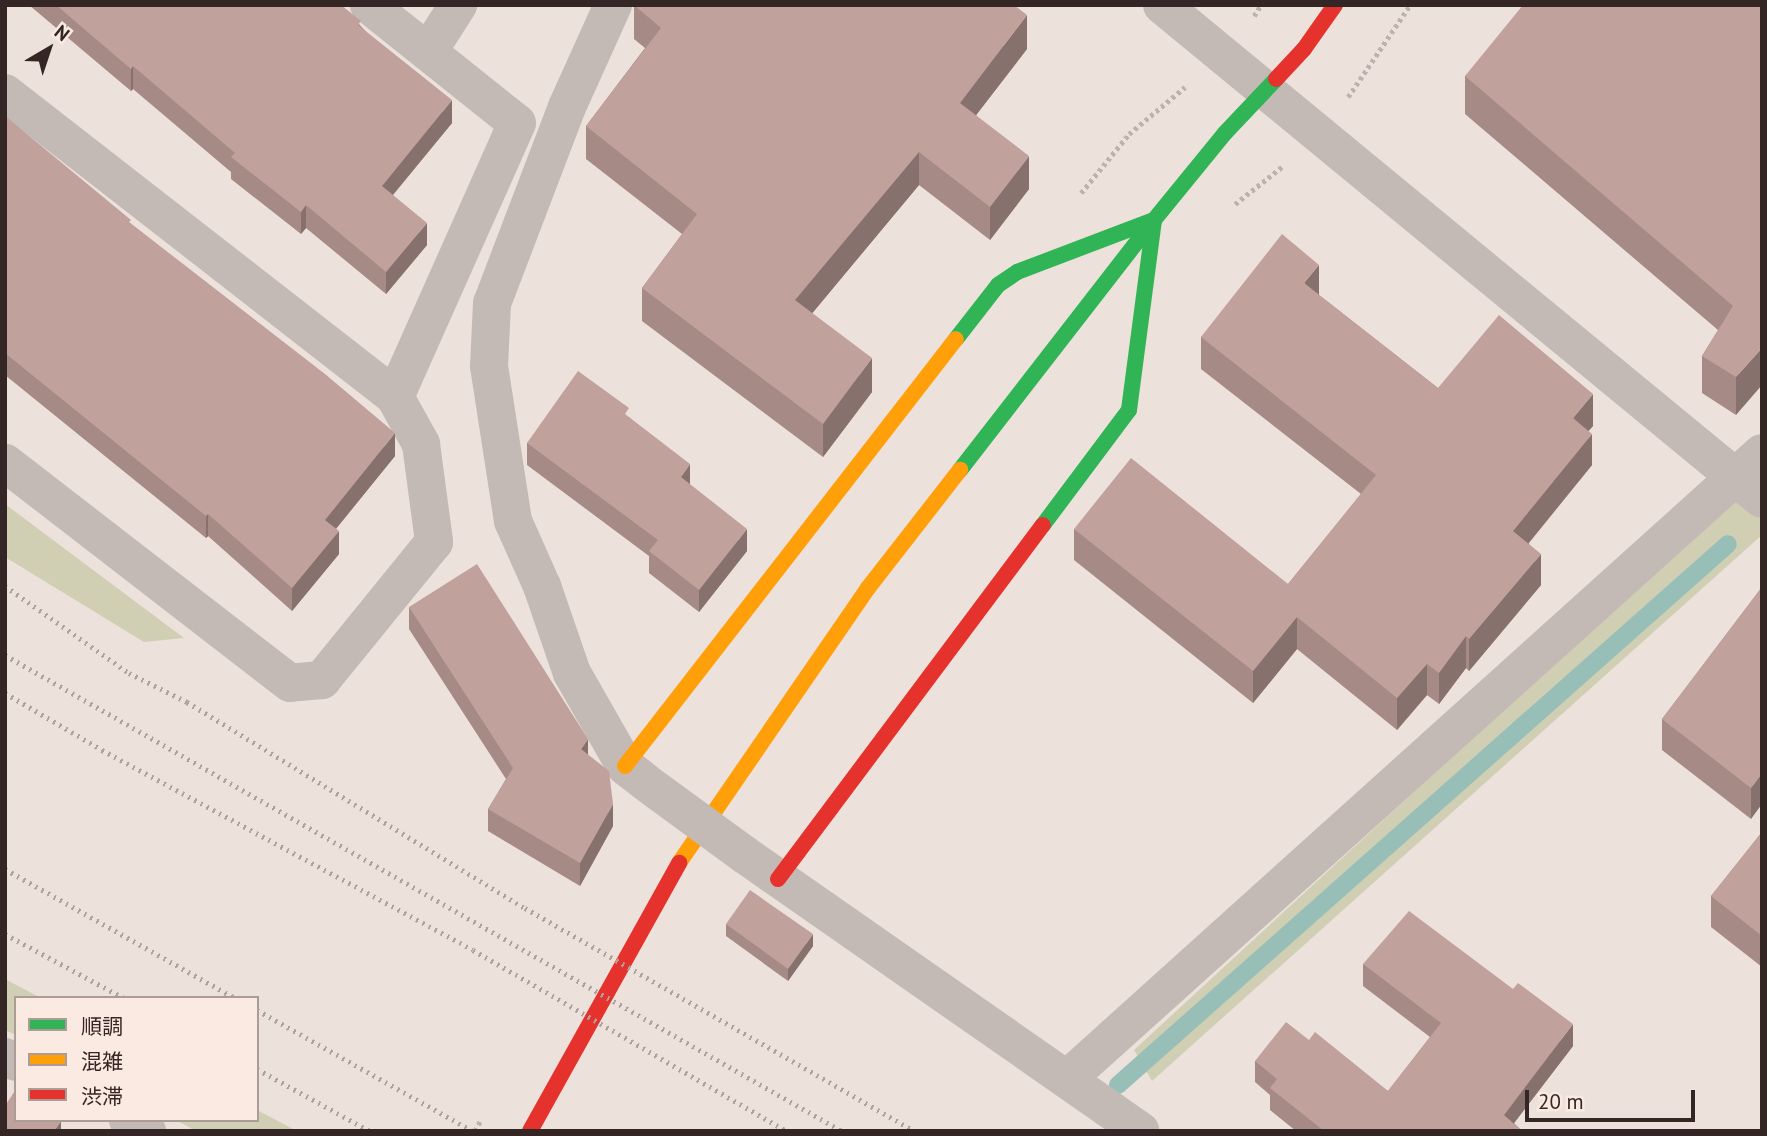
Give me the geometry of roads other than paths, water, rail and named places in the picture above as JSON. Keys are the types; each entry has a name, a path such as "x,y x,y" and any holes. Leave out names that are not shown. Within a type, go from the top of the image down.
{"street":[{"path":"369,5 517,123 395,397"},
{"path":"428,52 458,5"},
{"path":"614,5 567,107 492,303 489,366 513,521 542,586 572,673 638,777 778,879 1126,1121"},
{"path":"1073,1084 1753,476 1321,137 1266,88 1162,5"},
{"path":"530,1131 678,864 733,780 868,588 1154,220 1225,133 1304,49 1335,5"},
{"path":"5,93 395,397 421,444 434,542 322,680 290,683 5,463"},
{"path":"638,777 998,285 1017,272 1154,220"},
{"path":"778,879 1129,410 1154,220"},
{"path":"131,1122 147,1131"}],"waterway":[{"path":"1118,1085 1728,544"}],"railway":[{"path":"5,586 129,673 187,702 525,908 914,1131"},
{"path":"5,655 842,1131"},
{"path":"5,693 102,750 473,950 786,1131"},
{"path":"5,869 231,996"},
{"path":"5,934 120,996"},
{"path":"259,1011 473,1131"},
{"path":"259,1070 370,1131"}]}
